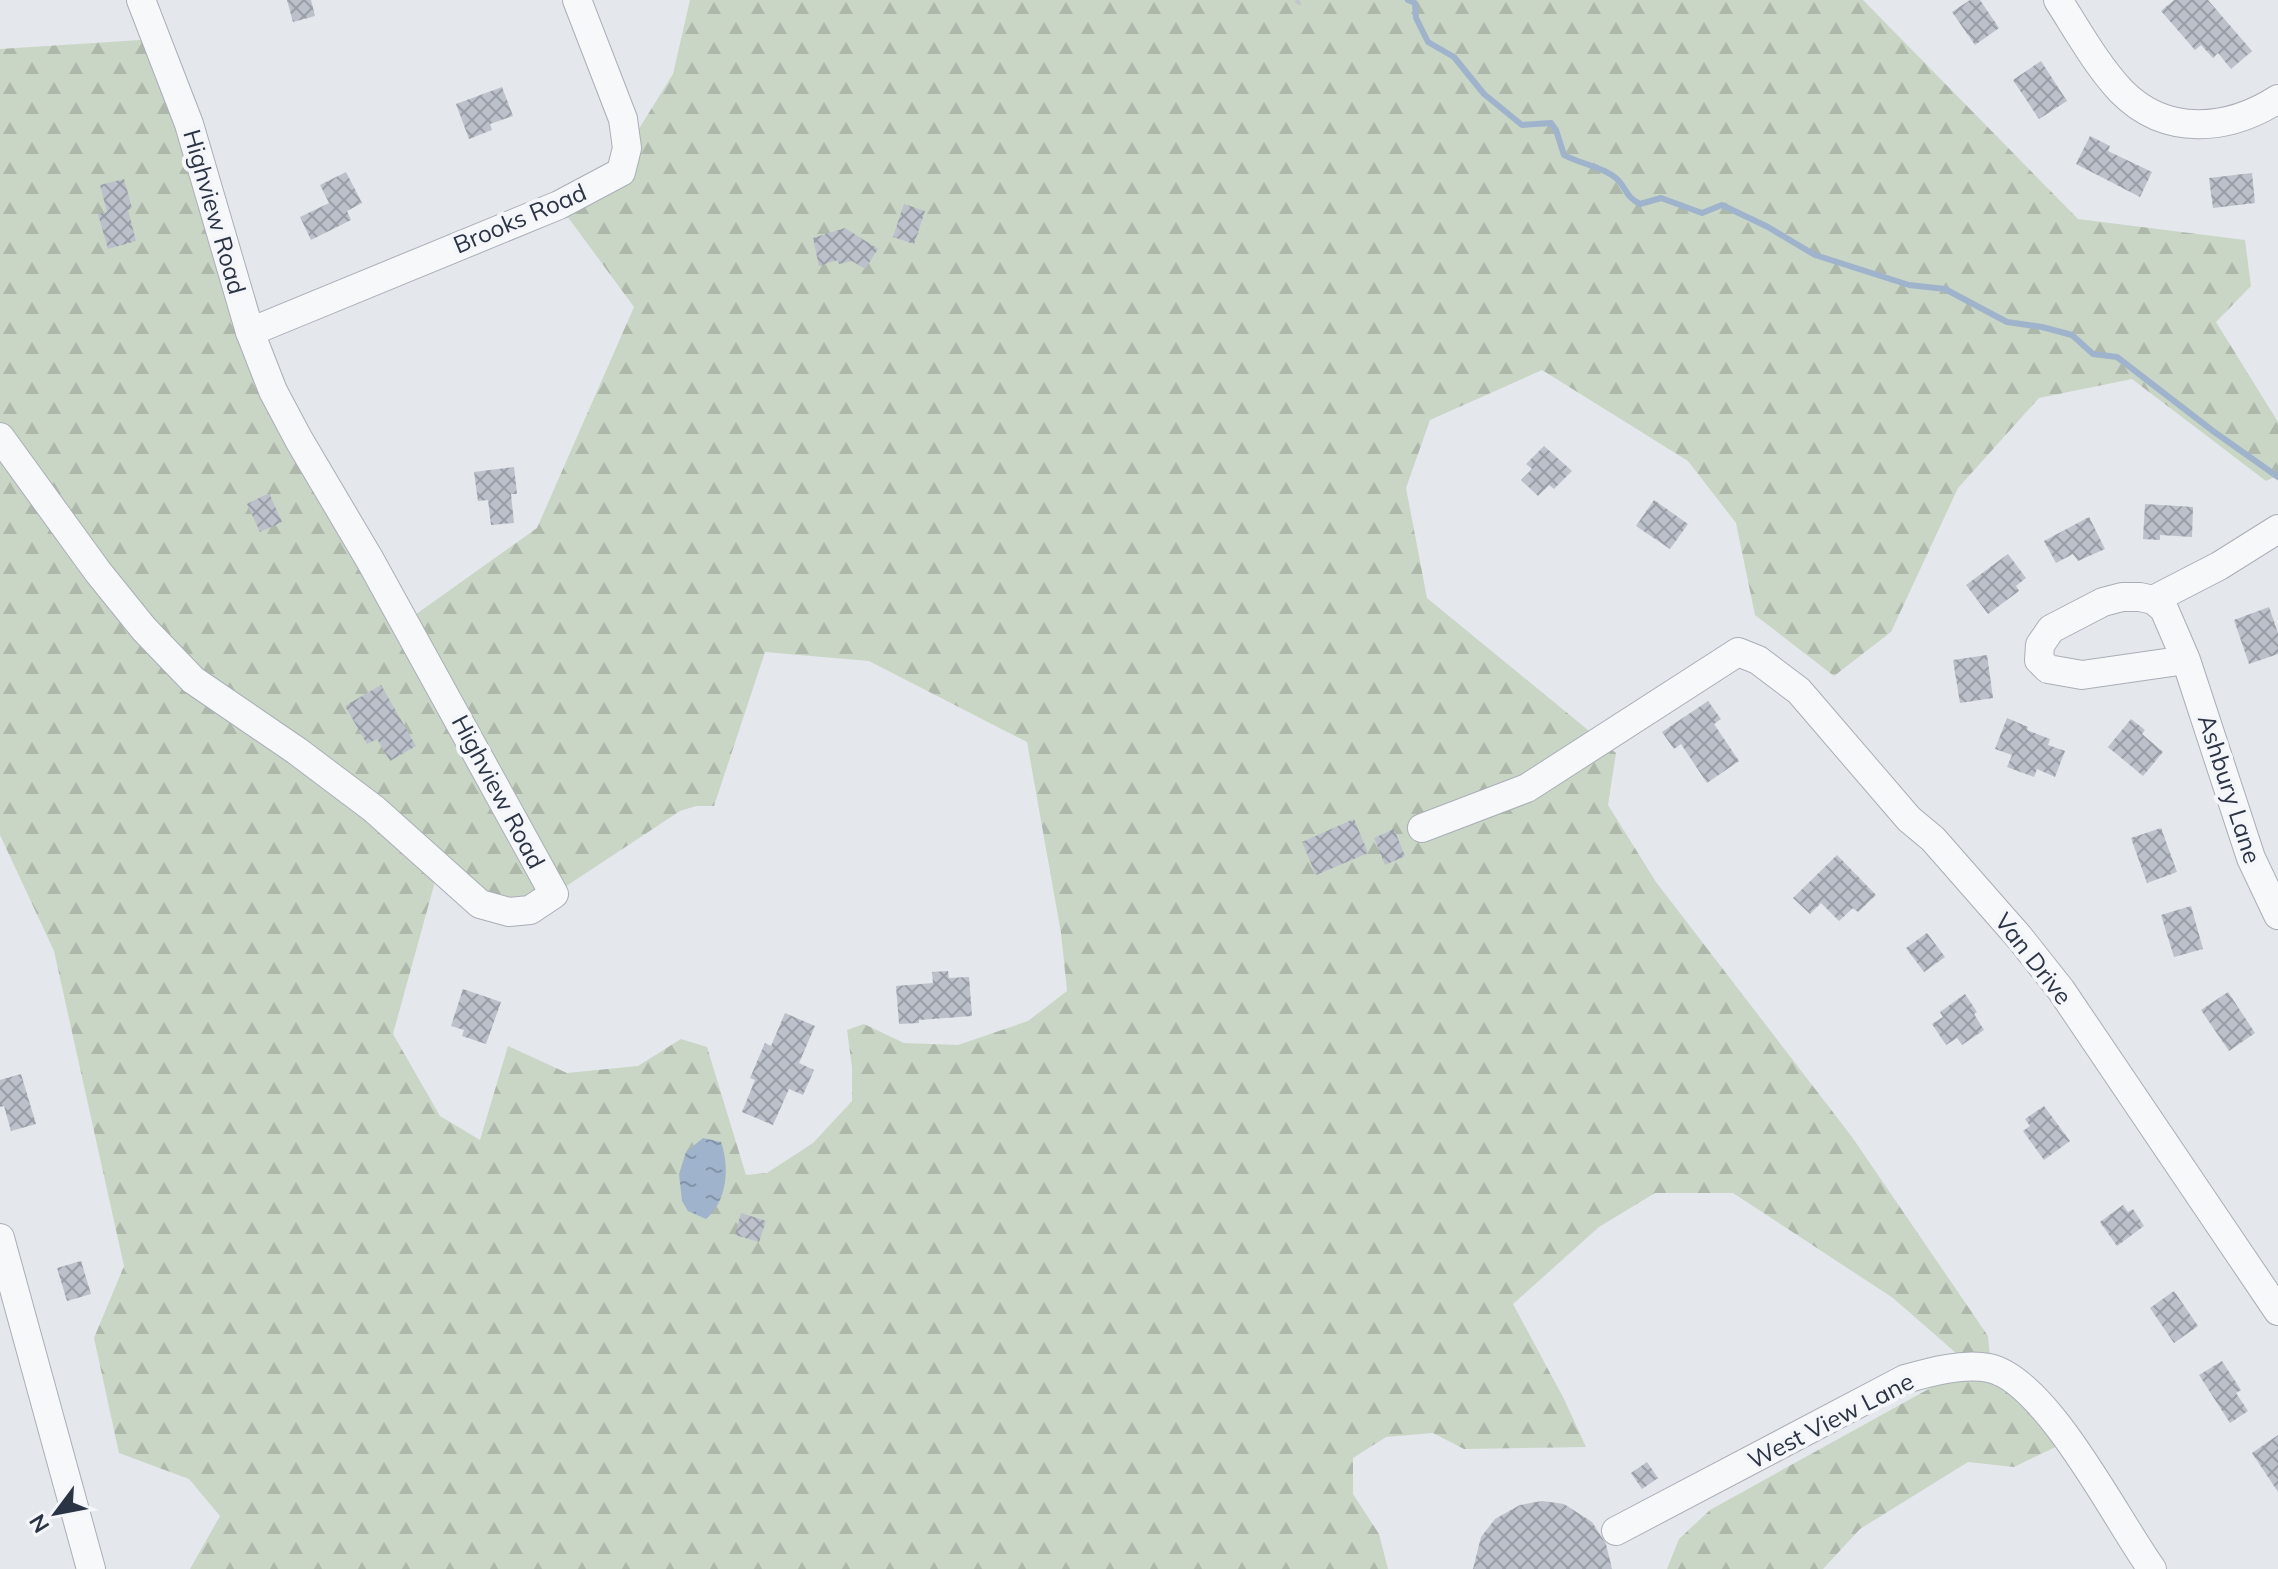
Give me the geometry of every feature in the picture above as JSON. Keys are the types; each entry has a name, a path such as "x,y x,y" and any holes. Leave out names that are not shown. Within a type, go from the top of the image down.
{"street":[{"name":"Highview Road","path":"0,437 98,572 144,629 193,680 297,751 374,809 480,904 509,912 530,910 554,894 273,391 250,332 189,124 141,0"},
{"name":"Brooks Road","path":"250,332 559,205 621,172 627,148 623,119 577,0"},
{"path":"2058,0 2123,93 2165,119 2187,126 2214,125 2249,115 2278,99"},
{"path":"2186,660 2082,675 2048,669 2039,660 2040,645 2051,629 2070,618 2103,602 2122,597 2153,600 2219,566 2278,529"},
{"name":"Ashbury Lane","path":"2153,600 2164,609 2186,660 2251,858 2278,915"},
{"name":"Van Drive","path":"1422,828 1527,788 1738,652 1758,660 1799,691 1909,819 1933,839 2019,937 2061,990 2278,1311"},
{"path":"0,1238 91,1569"},
{"name":"West View Lane","path":"1616,1531 1905,1379 1943,1370 1991,1368 2012,1380 2043,1407 2070,1440 2152,1569"}],"path":[{"path":"1296,0 1299,3 1305,0"}],"green space":[{"path":"690,0 1863,0 2078,219 2245,240 2251,286 2216,322 2278,422 2278,475 2266,481 2132,379 2039,398 1958,488 1891,632 1834,676 1755,615 1736,523 1688,461 1542,370 1430,420 1406,488 1427,598 1616,753 1608,805 1656,882 1852,1137 1988,1336 1991,1368 2070,1440 2014,1467 1968,1462 1860,1529 1823,1569 1667,1569 1679,1539 1710,1510 1934,1386 1943,1370 1972,1367 1893,1298 1733,1193 1655,1193 1599,1227 1513,1304 1586,1447 1464,1449 1433,1433 1386,1437 1353,1458 1353,1494 1379,1534 1388,1569 190,1569 220,1516 189,1479 119,1453 94,1338 124,1266 54,951 0,835 0,49 156,39 250,332 405,622 537,528 634,307 559,205 627,148 673,74","holes":["765,652 869,661 1027,742 1061,933 1067,991 1028,1021 958,1045 904,1043 864,1024 847,1030 852,1101 813,1143 767,1173 746,1175 707,1047 681,1039 638,1066 567,1073 508,1046 480,1140 440,1116 393,1034 439,867 509,912 530,910 680,811 696,806 714,806"]}],"water":[{"path":"703,1138 721,1142 726,1173 722,1194 706,1219 688,1211 682,1201 679,1174 686,1152"}],"building":[{"path":"287,0 311,0 315,16 293,22"},
{"path":"1970,0 1980,0 1999,28 1975,45 1952,12"},
{"path":"2174,0 2208,0 2252,51 2231,69 2218,53 2213,58 2201,45 2195,50 2161,11"},
{"path":"2041,61 2067,101 2039,119 2013,80"},
{"path":"502,87 513,116 490,124 492,130 469,139 456,104"},
{"path":"2090,136 2110,146 2108,151 2152,172 2140,197 2076,164"},
{"path":"346,172 362,203 347,211 351,220 311,240 300,217 329,203 320,185"},
{"path":"2252,173 2255,203 2213,208 2209,178"},
{"path":"124,179 136,241 108,249 98,214 107,212 100,185"},
{"path":"904,204 925,211 914,244 893,237"},
{"path":"845,228 878,249 865,269 852,261 839,264 838,260 819,266 813,238"},
{"path":"1544,446 1572,471 1554,489 1549,485 1538,496 1521,480 1532,469 1526,464"},
{"path":"514,467 517,494 511,494 514,523 491,525 488,500 478,501 474,472"},
{"path":"269,493 282,522 260,532 247,504"},
{"path":"1654,500 1688,524 1670,549 1636,526"},
{"path":"2145,504 2193,507 2192,537 2160,535 2160,540 2143,539"},
{"path":"2089,517 2105,549 2078,561 2073,554 2056,563 2044,541"},
{"path":"2008,554 2026,578 2016,586 2019,591 1988,614 1966,585"},
{"path":"2269,607 2278,633 2278,654 2249,664 2234,620"},
{"path":"1987,655 1993,698 1960,703 1953,660"},
{"path":"381,685 416,746 390,761 377,739 367,744 345,706"},
{"path":"1708,701 1721,719 1714,724 1739,761 1707,783 1681,744 1674,749 1662,732"},
{"path":"2007,718 2050,739 2048,745 2065,751 2055,777 2037,769 2034,777 2007,767 2012,755 1995,749"},
{"path":"2131,719 2145,730 2142,734 2163,752 2143,776 2108,747"},
{"path":"1354,819 1368,853 1316,875 1302,842"},
{"path":"2161,828 2177,872 2147,883 2131,838"},
{"path":"1394,829 1405,856 1385,865 1374,838"},
{"path":"1837,855 1876,895 1858,912 1853,908 1839,921 1821,903 1810,914 1793,898"},
{"path":"2191,906 2203,949 2174,957 2161,915"},
{"path":"1927,933 1945,957 1924,972 1906,948"},
{"path":"948,971 949,978 969,977 972,1016 899,1024 896,986 933,983 932,972"},
{"path":"463,989 501,1002 486,1044 462,1036 464,1030 451,1026"},
{"path":"2228,992 2255,1033 2229,1051 2201,1010"},
{"path":"1965,994 1984,1030 1962,1045 1957,1038 1946,1045 1932,1024 1943,1017 1940,1012"},
{"path":"785,1013 815,1026 799,1063 814,1070 803,1095 789,1089 773,1125 742,1112 755,1080 750,1078 765,1043 771,1046"},
{"path":"21,1074 36,1124 11,1131 4,1106 0,1107 0,1080"},
{"path":"2044,1106 2070,1141 2044,1160 2023,1131 2030,1126 2025,1119"},
{"path":"2123,1205 2128,1212 2133,1209 2144,1226 2117,1246 2100,1222"},
{"path":"741,1213 766,1221 759,1242 735,1235"},
{"path":"81,1261 91,1294 67,1301 57,1268"},
{"path":"2174,1291 2198,1326 2174,1343 2150,1308"},
{"path":"2222,1361 2241,1390 2236,1393 2248,1411 2230,1423 2199,1375"},
{"path":"2278,1435 2278,1492 2252,1453"},
{"path":"1647,1462 1658,1478 1642,1489 1631,1473"},
{"path":"1542,1501 1564,1504 1592,1522 1606,1544 1612,1569 1473,1569 1481,1537 1495,1519 1520,1505"}],"waterway":[{"path":"1408,0 1415,3 1416,18 1428,42 1454,57 1484,94 1522,125 1551,123 1564,155 1613,176 1640,204 1661,198 1702,213 1722,205 1768,227 1815,255 1909,285 1945,289 2007,322 2072,335 2093,354 2117,357 2278,477"}]}
